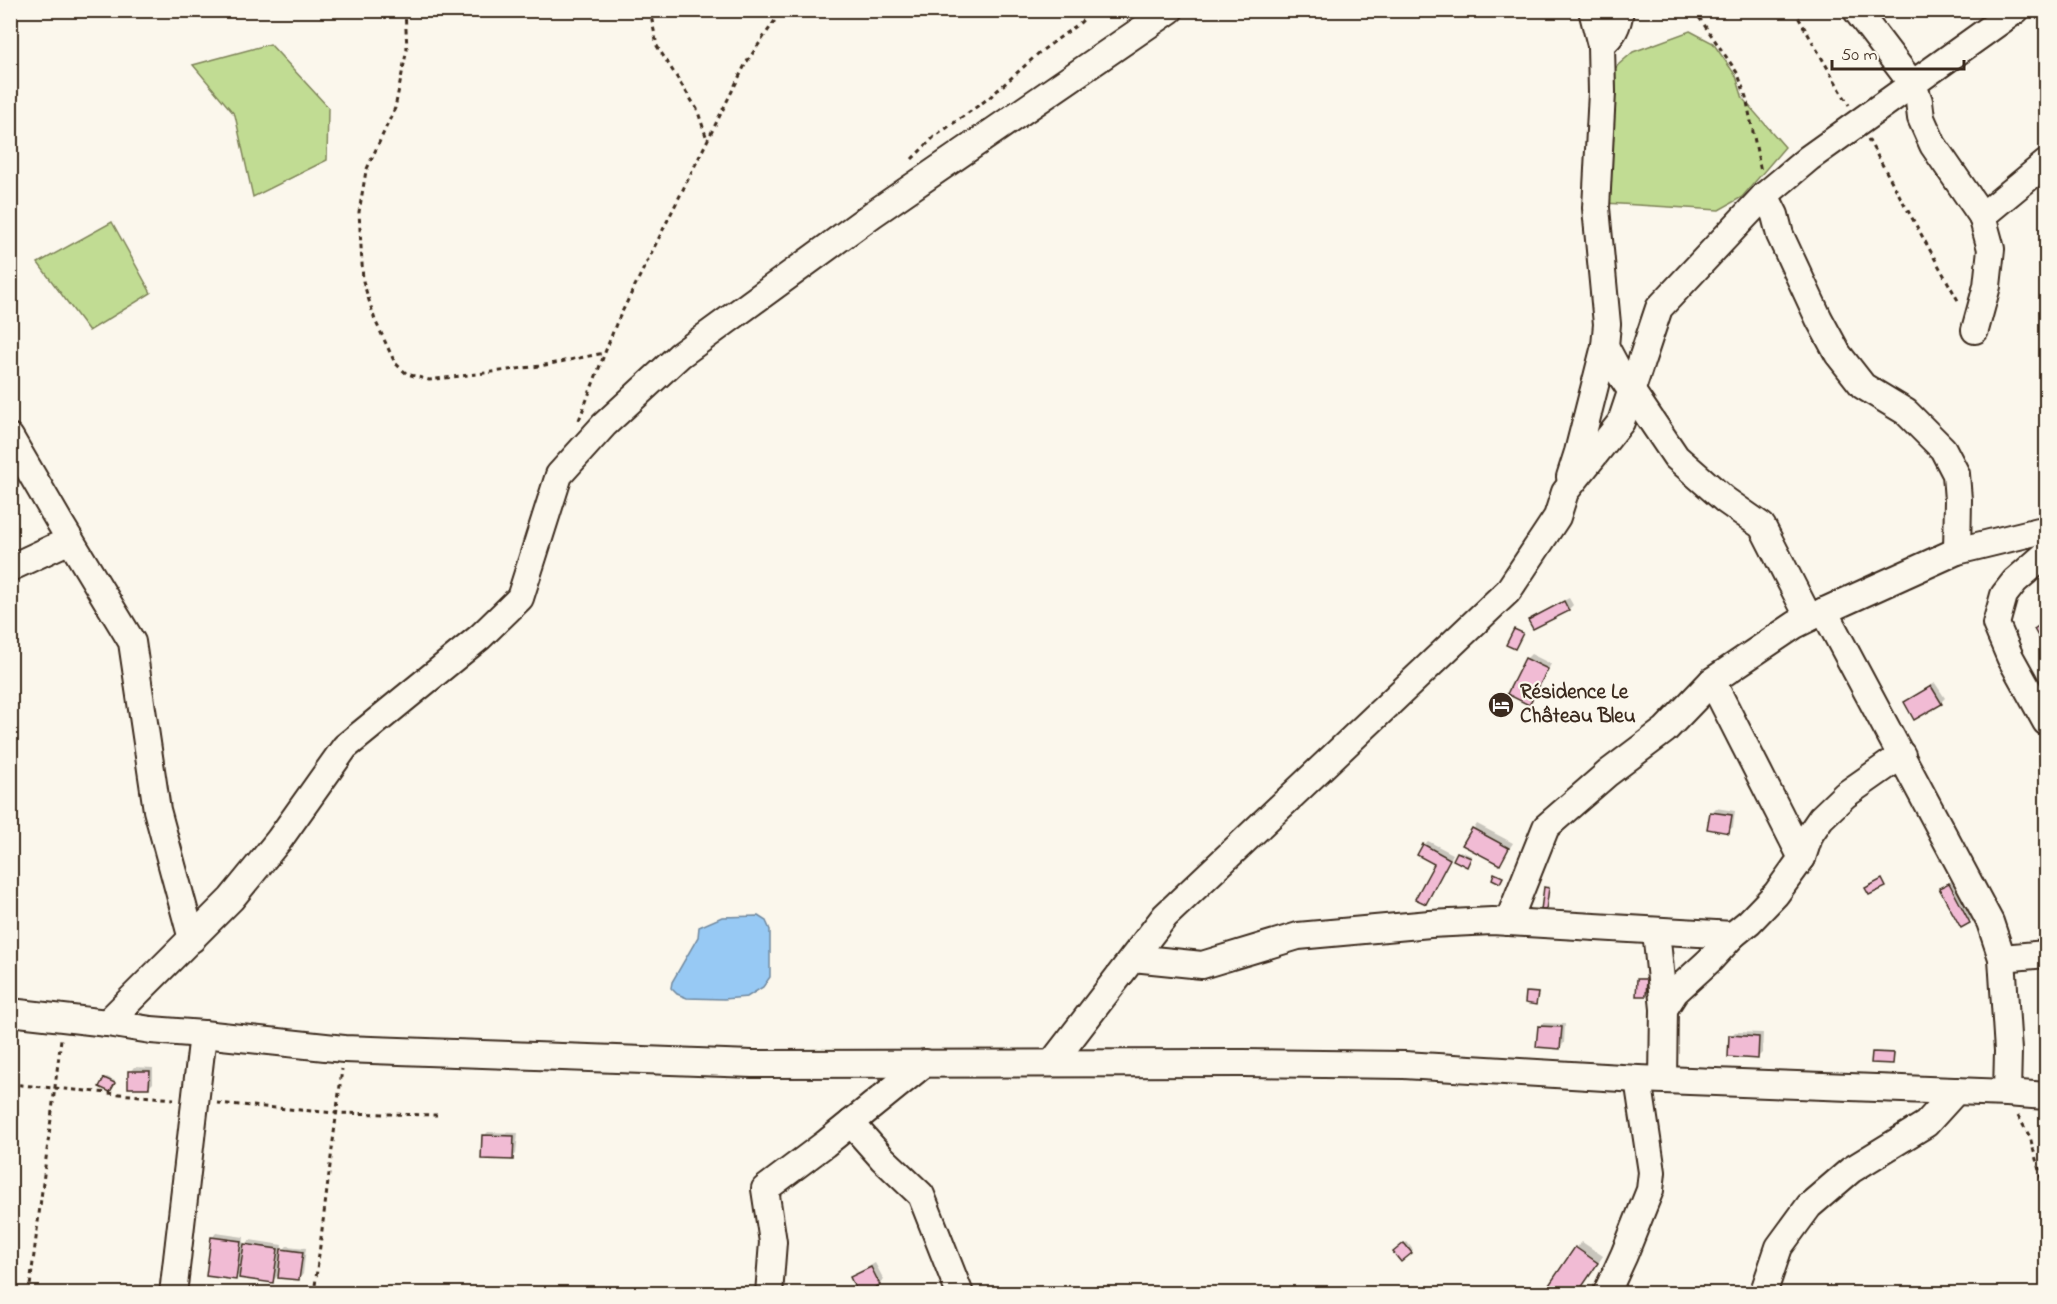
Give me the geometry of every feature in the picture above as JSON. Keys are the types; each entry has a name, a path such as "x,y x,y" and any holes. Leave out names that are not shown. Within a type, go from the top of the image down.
{"street":[{"path":"107,1023 231,899 272,848 345,747 480,637 520,598 559,475 604,425 680,355 873,214 1170,10"},
{"path":"1052,1063 1165,916 1508,591 1557,517 1578,452 1605,346 1607,324 1596,208 1602,92 1601,45 1592,10"},
{"path":"1601,45 1611,36 1619,23 1620,10"},
{"path":"1856,10 1913,85 1919,101 1921,118 1933,146 1982,216 1991,249 1987,286 1975,330"},
{"path":"1565,492 1621,422 1659,308 1765,195 1809,158 1913,85 2006,13"},
{"path":"1888,101 1921,118"},
{"path":"1982,216 2046,163"},
{"path":"1765,195 1775,215 1780,235 1818,319 1838,354 1863,386 1906,412 1943,449 1956,474 1957,551"},
{"path":"1605,346 1676,457 1725,500 1762,526 1902,755 1990,922 2002,958 2008,1051 2007,1093"},
{"path":"10,437 132,642 157,810 192,939"},
{"path":"1508,922 1546,826 1608,773 1665,730 1712,681 1795,625 1957,551 2039,531 2046,532"},
{"path":"10,568 70,540"},
{"path":"2046,554 2015,581 2004,595 1996,624 2010,657 2046,722"},
{"path":"1712,681 1802,858"},
{"path":"1664,1009 1675,992 1776,894 1802,858 1810,834 1821,818 1845,795 1902,755"},
{"path":"1133,958 1202,965 1298,936 1430,924 1508,922 1733,935"},
{"path":"1656,931 1664,1009 1663,1079"},
{"path":"2002,958 2046,954"},
{"path":"10,1012 151,1030 344,1049 752,1065 1244,1063 1393,1065 1638,1079 2046,1096"},
{"path":"173,1293 203,1034"},
{"path":"769,1293 773,1242 765,1189 926,1063"},
{"path":"1606,1293 1650,1190 1652,1172 1638,1079"},
{"path":"1763,1293 1779,1247 1809,1206 1851,1170 1926,1124 1956,1091"},
{"path":"851,1123 882,1158 921,1195 960,1293"}],"path":[{"path":"405,10 407,49 394,108 366,171 359,212 363,281 375,320 395,363 407,374 429,380 540,366 604,353"},
{"path":"650,10 657,46 697,109 707,141"},
{"path":"575,430 616,324 746,63 782,10"},
{"path":"911,160 934,137 989,98 1040,52 1081,22 1093,10"},
{"path":"1694,10 1738,74 1746,97 1765,195"},
{"path":"1794,10 1975,330"},
{"path":"29,1293 64,1019"},
{"path":"314,1293 344,1049"},
{"path":"10,1084 336,1113 436,1115"},
{"path":"2007,1093 2030,1137 2046,1196"}],"green space":[{"path":"1690,31 1713,43 1736,76 1743,99 1785,147 1742,197 1719,210 1605,203 1604,85 1618,65 1633,52"},
{"path":"270,44 328,107 327,160 253,197 235,115 193,65"},
{"path":"112,222 151,293 89,331 38,263"}],"water":[{"path":"758,916 766,921 770,930 770,977 763,987 747,997 724,999 687,998 677,994 671,988 672,982 698,937 699,927 722,917"}],"building":[{"path":"1564,601 1569,611 1533,629 1528,620"},
{"path":"2046,621 2046,651 2034,629"},
{"path":"1514,629 1523,633 1515,649 1506,645"},
{"path":"1525,658 1548,669 1529,705 1507,694"},
{"path":"1931,686 1942,704 1914,720 1904,702"},
{"path":"1710,812 1732,815 1729,833 1707,829"},
{"path":"1472,828 1509,848 1500,865 1462,845"},
{"path":"1423,844 1450,859 1426,904 1415,899 1434,864 1417,855"},
{"path":"1457,852 1471,858 1467,867 1453,860"},
{"path":"1494,873 1503,877 1500,883 1492,879"},
{"path":"1882,879 1886,887 1869,895 1865,888"},
{"path":"1949,883 1970,923 1961,928 1939,888"},
{"path":"1544,887 1549,888 1546,910 1541,910"},
{"path":"1637,979 1647,979 1646,996 1636,996"},
{"path":"1526,992 1538,993 1536,1005 1525,1003"},
{"path":"1538,1026 1562,1027 1560,1049 1536,1047"},
{"path":"1729,1035 1759,1037 1758,1059 1728,1057"},
{"path":"1872,1052 1894,1053 1893,1064 1871,1063"},
{"path":"128,1071 150,1071 149,1088 128,1088"},
{"path":"104,1078 115,1083 110,1092 99,1087"},
{"path":"482,1135 514,1136 513,1160 481,1159"},
{"path":"211,1237 241,1241 236,1280 206,1276"},
{"path":"1404,1243 1412,1253 1401,1262 1393,1252"},
{"path":"244,1244 278,1249 273,1283 239,1278"},
{"path":"1575,1247 1598,1263 1577,1294 1543,1294"},
{"path":"281,1249 303,1252 299,1280 278,1278"},
{"path":"871,1267 880,1285 863,1294 858,1294 850,1277"}],"place":[{"name":"Résidence Le Château Bleu","path":"1501,705"}]}
